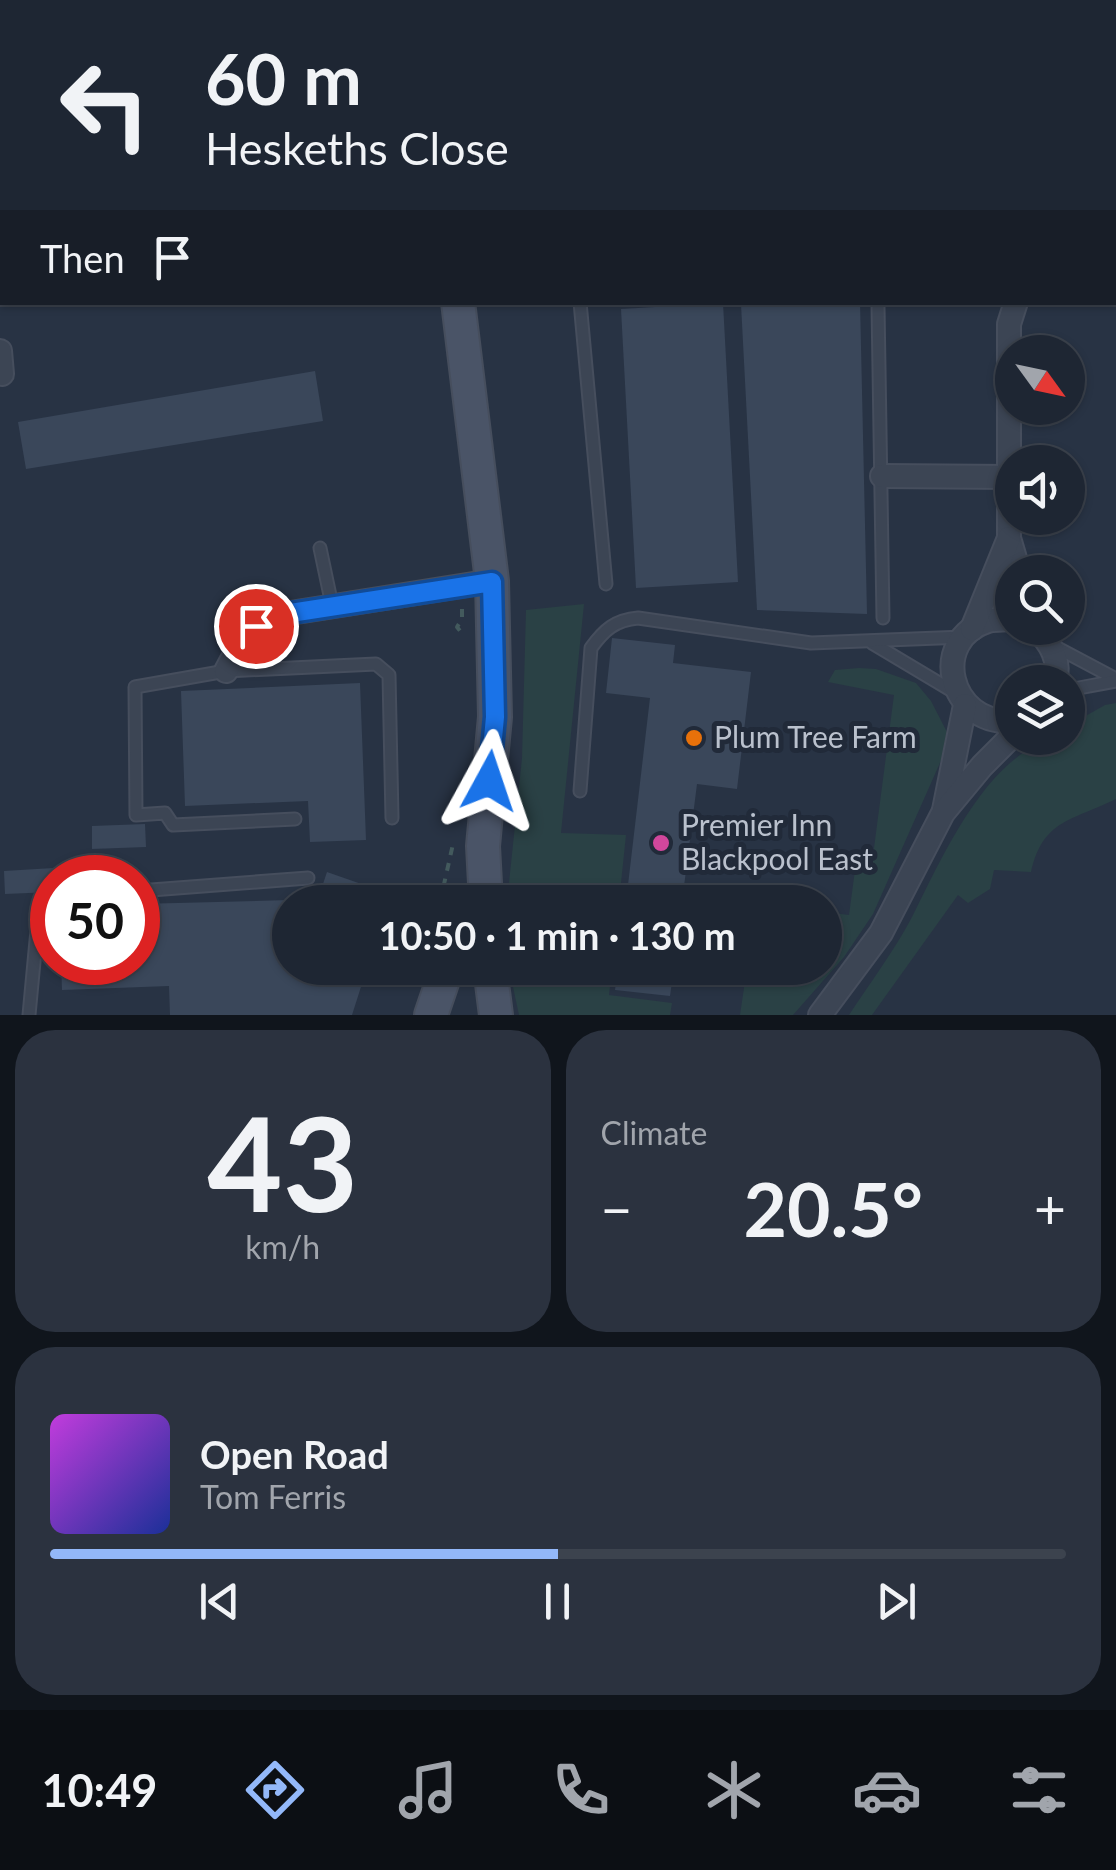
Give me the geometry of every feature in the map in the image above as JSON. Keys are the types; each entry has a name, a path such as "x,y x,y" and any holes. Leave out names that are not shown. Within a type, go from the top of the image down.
{"main road":[{"path":"458,305 492,582 495,717 484,846 485,885"},
{"path":"471,885 484,846"},
{"path":"431,1015 441,985"},
{"path":"492,985 496,1015"}],"street":[{"path":"1010,445 1012,313"},
{"path":"882,476 995,476"},
{"path":"1009,535 1014,555"},
{"path":"943,813 962,700 953,662 1009,538"},
{"path":"226,671 245,637 256,626 284,614 492,582"},
{"path":"968,633 995,620"},
{"path":"962,700 977,715 995,722"},
{"path":"820,1015 881,933 943,813 995,753"}],"lane":[{"path":"580,305 606,584"},
{"path":"878,306 883,618"},
{"path":"320,548 332,605"},
{"path":"580,792 591,648 604,630 623,619 811,642 871,643 968,633"},
{"path":"871,643 962,700"},
{"path":"1061,645 1116,680"},
{"path":"295,819 173,825 165,813 136,815 134,688 226,671 376,664 389,675 392,818"},
{"path":"1085,686 1116,680"},
{"path":"160,889 308,878"},
{"path":"29,1015 32,985"}],"green space":[{"path":"584,604 561,833 626,835 621,885 509,885 522,758 526,610"},
{"path":"876,669 916,683 931,701 948,734 943,756 873,914 842,959 842,914 849,915 855,870 871,871 894,695 828,682 835,670"},
{"path":"1116,703 1116,799 1052,831 1043,841 1031,872 994,870 990,889 968,903 958,895 872,1015 849,1015 905,930 954,835 993,780 1021,755 1085,755 1085,716"},
{"path":"513,985 610,985 609,995 672,1003 670,1015 519,1015"},
{"path":"744,985 819,985 793,1015 740,1015"}],"building":[{"path":"723,305 738,582 636,588 621,309"},
{"path":"741,305 860,305 867,614 757,610"},
{"path":"315,371 323,421 26,469 18,422"},
{"name":"Plum Tree Farm","path":"612,638 675,645 673,663 751,672 737,789 697,784 684,885 628,885 650,698 606,693"},
{"path":"360,683 366,840 310,842 308,801 185,806 181,691"},
{"path":"145,824 146,847 92,849 92,826"},
{"path":"30,869 30,893 5,894 4,871"},
{"path":"327,872 364,885 323,885"},
{"path":"272,900 272,985 362,985 352,1015 170,1015 169,986 62,990 62,985 160,985 160,903"},
{"path":"616,985 672,985 670,996 615,990"}],"place":[{"name":"Plum Tree Farm","path":"694,738"},
{"name":"Premier Inn Blackpool East","path":"661,843"}],"route":[{"path":"256,626 284,614 332,605 492,582 495,717 489,781"}]}
